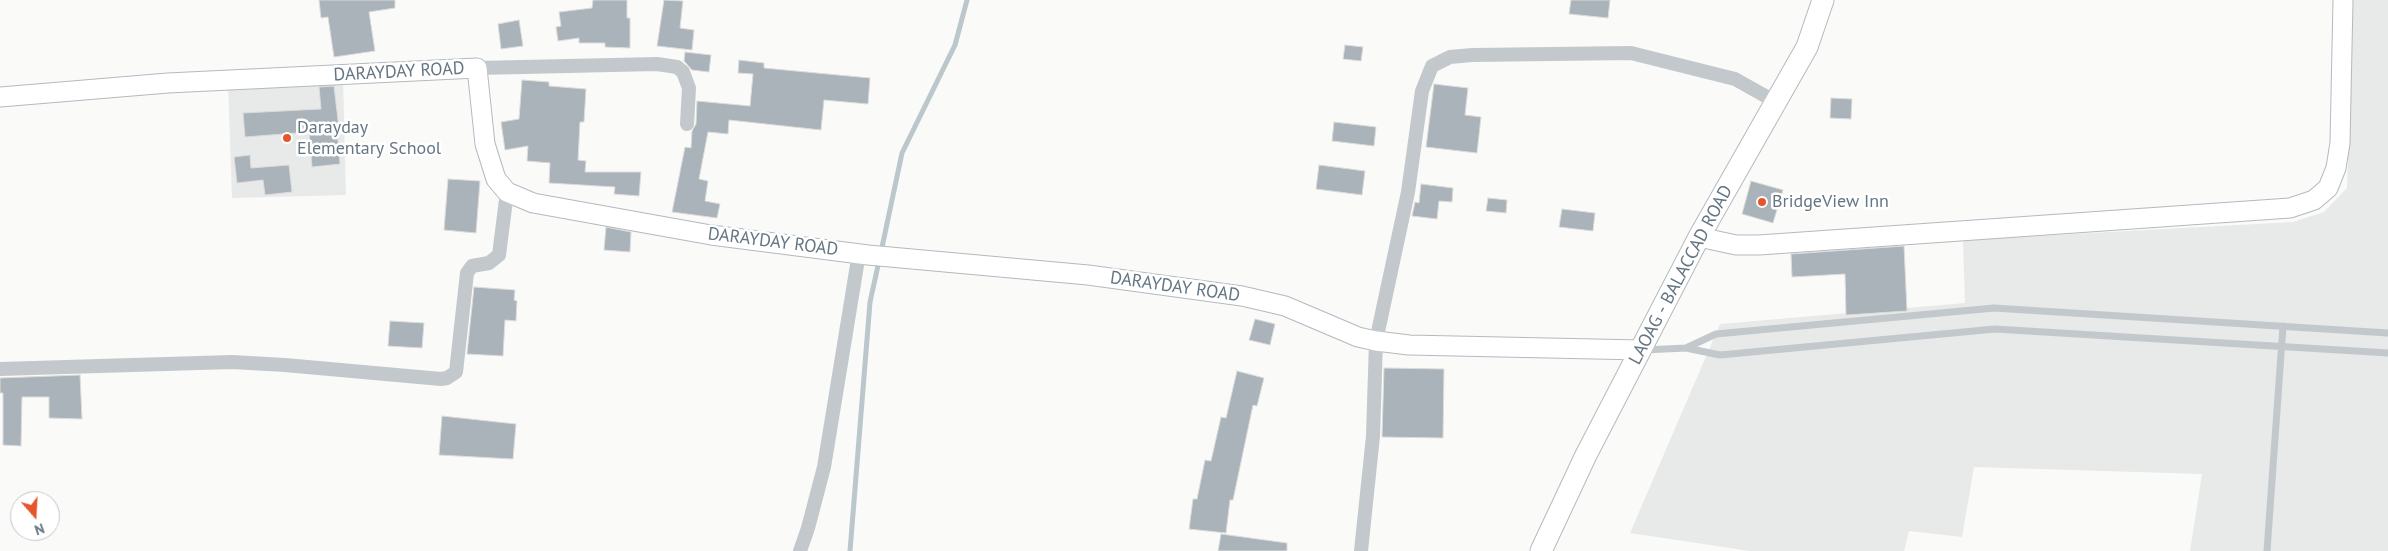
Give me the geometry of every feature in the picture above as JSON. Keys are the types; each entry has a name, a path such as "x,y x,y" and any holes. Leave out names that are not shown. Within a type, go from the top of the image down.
{"main road":[{"name":"LAOAG - BALACCAD ROAD","path":"1541,551 1586,455 1700,237 1807,47 1823,0"}],"street":[{"path":"1700,237 1736,245 1759,245 2290,208 2314,200 2328,188 2336,168 2340,142 2343,0"},
{"path":"1361,551 1373,436 1376,341 1408,192 1422,91 1432,66 1450,57 1472,55 1631,54 1735,79 1776,102"},
{"path":"477,68 657,64 676,67 683,72 689,88 687,124"},
{"name":"DARAYDAY ROAD","path":"0,97 168,83 477,68 489,161 496,179 508,192 533,203 692,232 864,254 1088,275 1262,300 1285,306 1358,337 1376,341 1409,345 1641,350"},
{"path":"0,369 232,362 285,364 441,379 447,378 456,372 467,273 472,266 489,263 499,254 508,192"},
{"path":"800,551 824,467 864,254"}],"lane":[{"path":"1686,348 1716,334 1994,308 2388,333"},
{"path":"2267,551 2283,326"},
{"path":"1641,350 1686,348 1720,355 1994,329 2388,353"}],"shaded area":[{"path":"2353,0 2388,0 2388,551 2190,551 2202,474 1974,467 1962,537 1909,531 1904,551 1750,551 1630,533 1720,324 1965,303 1963,240 2293,222 2324,212 2347,188"},
{"name":"Darayday Elementary School","path":"343,78 346,195 232,198 228,82"}],"building":[{"path":"319,0 395,0 395,8 369,12 375,51 334,57 328,17 321,18"},
{"path":"593,0 627,0 627,18 630,18 630,48 605,47 605,43 579,43 579,38 558,41 556,27 561,26 559,12 592,8"},
{"path":"664,0 683,1 680,28 694,30 692,50 657,46"},
{"path":"1571,0 1610,0 1608,18 1569,14"},
{"path":"519,20 523,46 501,49 498,24"},
{"path":"1345,45 1363,47 1361,61 1343,59"},
{"path":"685,52 711,55 709,72 692,70 684,61"},
{"path":"739,60 764,63 764,68 870,78 868,104 824,100 821,130 729,120 728,134 708,132 699,179 708,181 705,201 720,204 717,218 672,212 685,147 691,148 692,131 696,124 697,101 750,106 753,74 738,73"},
{"path":"522,80 549,82 549,86 586,89 584,122 580,122 578,160 586,161 585,172 641,172 639,196 614,194 615,187 549,183 550,163 527,161 528,146 505,150 501,122 519,119"},
{"path":"1434,84 1468,88 1465,115 1481,117 1477,153 1426,147"},
{"path":"334,86 339,129 337,130 340,164 312,167 309,132 245,137 243,113 321,109 319,87"},
{"path":"1831,98 1852,99 1851,119 1830,118"},
{"path":"1334,122 1376,127 1374,146 1332,141"},
{"path":"250,155 251,168 289,165 292,192 265,195 263,180 237,183 234,157"},
{"path":"1319,165 1365,171 1362,195 1316,189"},
{"path":"448,179 480,181 476,233 444,230"},
{"name":"BridgeView Inn","path":"1751,181 1783,190 1773,223 1742,214"},
{"path":"1421,184 1453,188 1452,202 1439,201 1437,219 1412,216 1415,202 1419,203"},
{"path":"1488,198 1507,200 1506,213 1486,211"},
{"path":"1562,209 1595,213 1593,231 1559,227"},
{"path":"606,227 631,232 630,252 604,250"},
{"path":"1904,246 1907,311 1846,315 1845,274 1792,277 1791,254"},
{"path":"474,287 515,290 514,300 517,301 516,321 505,320 503,356 467,354"},
{"path":"1255,319 1275,324 1270,345 1249,340"},
{"path":"390,321 424,323 422,348 388,346"},
{"path":"1384,368 1444,369 1443,438 1382,437"},
{"path":"1237,371 1264,378 1257,406 1253,405 1233,500 1230,500 1226,533 1189,529 1193,499 1197,499 1205,460 1211,461 1221,417 1226,418"},
{"path":"80,375 82,419 49,418 49,397 22,397 21,446 3,445 3,393 0,393 0,378"},
{"path":"442,416 516,424 513,459 439,455"},
{"path":"1221,534 1287,543 1287,551 1218,551"}],"waterway":[{"path":"881,252 902,153 955,45 967,0"},
{"path":"850,551 870,302 879,261"}],"place":[{"name":"Darayday Elementary School","path":"287,138"},
{"name":"BridgeView Inn","path":"1762,202"}]}
